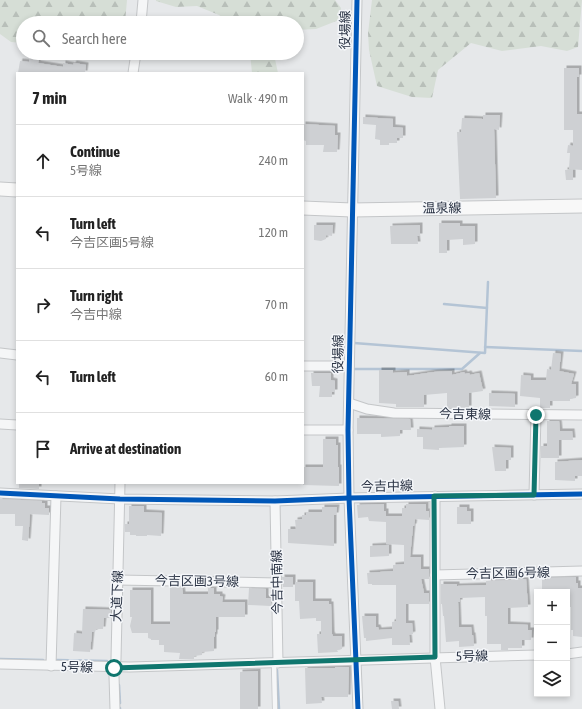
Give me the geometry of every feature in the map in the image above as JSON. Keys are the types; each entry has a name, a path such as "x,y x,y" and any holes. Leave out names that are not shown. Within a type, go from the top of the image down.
{"street":[{"path":"142,16 143,0"},
{"name":"役場線","path":"357,0 348,430 349,498 358,709"},
{"path":"133,72 135,60"},
{"path":"0,189 16,190"},
{"name":"温泉線","path":"304,208 352,210 582,206"},
{"path":"0,353 16,354"},
{"path":"304,366 349,366"},
{"name":"今吉東線","path":"349,402 367,409 394,413 582,415"},
{"path":"534,495 536,415"},
{"path":"0,424 16,425"},
{"path":"304,430 348,430"},
{"name":"大道下線","path":"115,709 114,668 116,659 120,484"},
{"name":"今吉中線","path":"0,493 120,499 275,501 434,496 582,494"},
{"path":"51,666 56,496"},
{"path":"434,496 435,657 440,709"},
{"name":"今吉中南線","path":"275,501 277,583 276,663"},
{"name":"今吉区画6号線","path":"435,575 582,571"},
{"name":"今吉区画3号線","path":"118,580 277,583"},
{"path":"570,654 582,652"},
{"name":"5号線","path":"0,664 114,668 534,655"}],"lane":[{"path":"276,663 276,709"}],"green space":[{"path":"0,0 127,0 126,16 16,16 16,42 11,42 0,34"},
{"path":"335,0 341,8 339,20 316,29 304,30 304,16 220,16 197,6 176,7 156,1"},
{"path":"372,0 582,0 578,47 567,51 541,46 502,51 471,43 438,70 432,98 412,97 377,86 369,50 368,33"},
{"path":"251,60 275,60 278,72 252,72"}],"building":[{"path":"30,60 39,60 38,63 63,67 63,63 86,65 85,72 18,72 20,61 29,62"},
{"path":"564,68 579,68 579,77 577,77 577,114 582,114 582,170 569,169 570,153 567,153 568,145 573,146 573,130 564,130"},
{"path":"483,115 500,115 499,130 494,129 496,198 460,199 457,132 461,132 462,118 483,119"},
{"path":"363,117 393,119 393,127 403,128 403,138 397,138 397,143 380,145 380,140 375,139 376,125 363,124"},
{"path":"304,124 335,126 335,135 338,135 337,152 323,152 324,145 306,145 306,141 304,140"},
{"path":"573,169 573,180 566,180 565,170"},
{"path":"439,223 460,223 460,226 475,226 475,244 463,245 463,239 447,240 447,253 439,253"},
{"path":"314,225 333,225 332,236 326,235 326,239 321,241 314,240"},
{"path":"420,225 420,236 417,236 418,244 391,244 390,226"},
{"path":"553,353 561,354 559,371 574,374 571,384 576,384 576,398 570,399 570,401 550,401 550,408 540,408 540,398 520,396 521,375 531,376 531,380 546,380 547,369 551,370"},
{"path":"379,370 393,370 393,373 407,372 407,376 452,371 452,375 464,372 465,374 469,373 470,375 479,373 483,391 469,393 469,408 447,408 447,393 424,395 424,407 396,407 396,404 379,403"},
{"path":"311,373 331,373 331,380 335,381 335,392 332,392 332,397 319,397 320,386 312,386"},
{"path":"489,393 515,394 515,407 489,406"},
{"path":"357,418 410,419 411,430 400,430 400,436 381,437 381,434 357,434"},
{"path":"547,421 559,421 560,431 572,431 573,440 559,440 559,458 541,458 541,446 547,446"},
{"path":"464,426 464,447 439,448 439,450 423,449 423,437 417,437 417,429 432,430 432,428"},
{"path":"323,439 336,439 336,445 338,445 339,486 303,485 304,467 323,467"},
{"path":"492,447 511,448 511,460 506,460 506,471 495,471"},
{"path":"582,460 582,476 575,476 575,481 555,480 555,462"},
{"path":"19,484 39,484 39,489 19,488"},
{"path":"0,499 42,501 42,503 45,503 45,508 49,508 49,515 30,514 28,541 22,540 23,526 15,526 15,514 0,514"},
{"path":"384,504 384,511 386,511 386,522 369,521 368,517 358,518 357,505"},
{"path":"406,504 426,504 426,511 429,511 429,520 415,519 410,557 421,557 421,569 429,569 429,579 421,579 424,593 429,593 429,604 406,604 406,623 412,623 413,634 409,635 410,645 392,645 392,638 366,641 366,638 364,638 362,616 376,616 376,627 378,627 379,630 392,629 392,622 396,621 396,585 368,584 367,573 393,571 393,565 404,564 404,545 386,544 386,516 402,516 402,508 406,508"},
{"path":"129,506 144,506 144,512 162,513 161,536 136,536 130,535 130,532 125,532 125,524 129,524"},
{"path":"322,507 337,507 336,515 334,515 334,546 288,543 288,529 296,529 295,520 302,519 302,515 306,515 306,512 322,512"},
{"path":"457,507 467,507 467,511 471,511 471,524 457,524"},
{"path":"389,545 389,556 370,557 370,546"},
{"path":"282,577 293,577 293,587 283,587"},
{"path":"576,577 578,588 582,588 582,637 573,636 573,630 571,630 570,589 542,589 542,580 546,580 546,578"},
{"path":"526,579 528,607 508,608 508,624 528,625 528,630 532,630 531,640 522,640 522,648 508,648 508,650 501,650 501,644 487,644 485,597 460,598 460,602 458,602 459,627 471,627 474,646 459,647 459,641 446,642 444,616 441,604 441,584 457,584 457,586 486,585 486,581"},
{"path":"295,582 313,582 313,601 329,601 329,604 331,604 332,634 333,636 342,636 342,649 337,650 338,652 318,653 317,634 321,634 321,621 316,621 316,618 300,619 299,601 295,601"},
{"path":"170,587 182,587 183,594 208,594 208,588 214,588 214,594 220,594 220,596 223,597 222,602 245,602 245,617 216,617 214,651 202,652 202,655 194,656 194,659 179,659 180,653 164,652 164,645 159,645 159,640 151,640 148,638 148,633 132,633 130,626 132,617 130,617 130,590 151,590 151,624 170,624"},
{"path":"249,588 266,589 266,598 271,598 271,606 248,605"},
{"path":"83,609 111,610 111,618 104,618 103,629 96,629 95,632 92,632 90,652 73,651 74,633 82,634"},
{"path":"349,667 348,697 321,697 322,703 306,704 305,668"},
{"path":"258,671 258,709 240,709 240,672"},
{"path":"391,701 398,701 399,709 392,709"}],"waterway":[{"path":"354,343 485,353 488,282"},
{"path":"444,304 487,308"},
{"path":"485,347 582,351"},
{"path":"354,369 462,369 480,353"},
{"path":"0,659 43,660"},
{"path":"57,660 107,661"},
{"path":"277,670 279,709"},
{"path":"119,685 120,703"}],"cycle path":[{"path":"357,0 348,430 349,498 358,709"},
{"path":"0,493 120,499 275,501 349,498 582,494"}],"route":[{"path":"114,668 274,664 435,657 434,496 534,495 536,415"}]}
